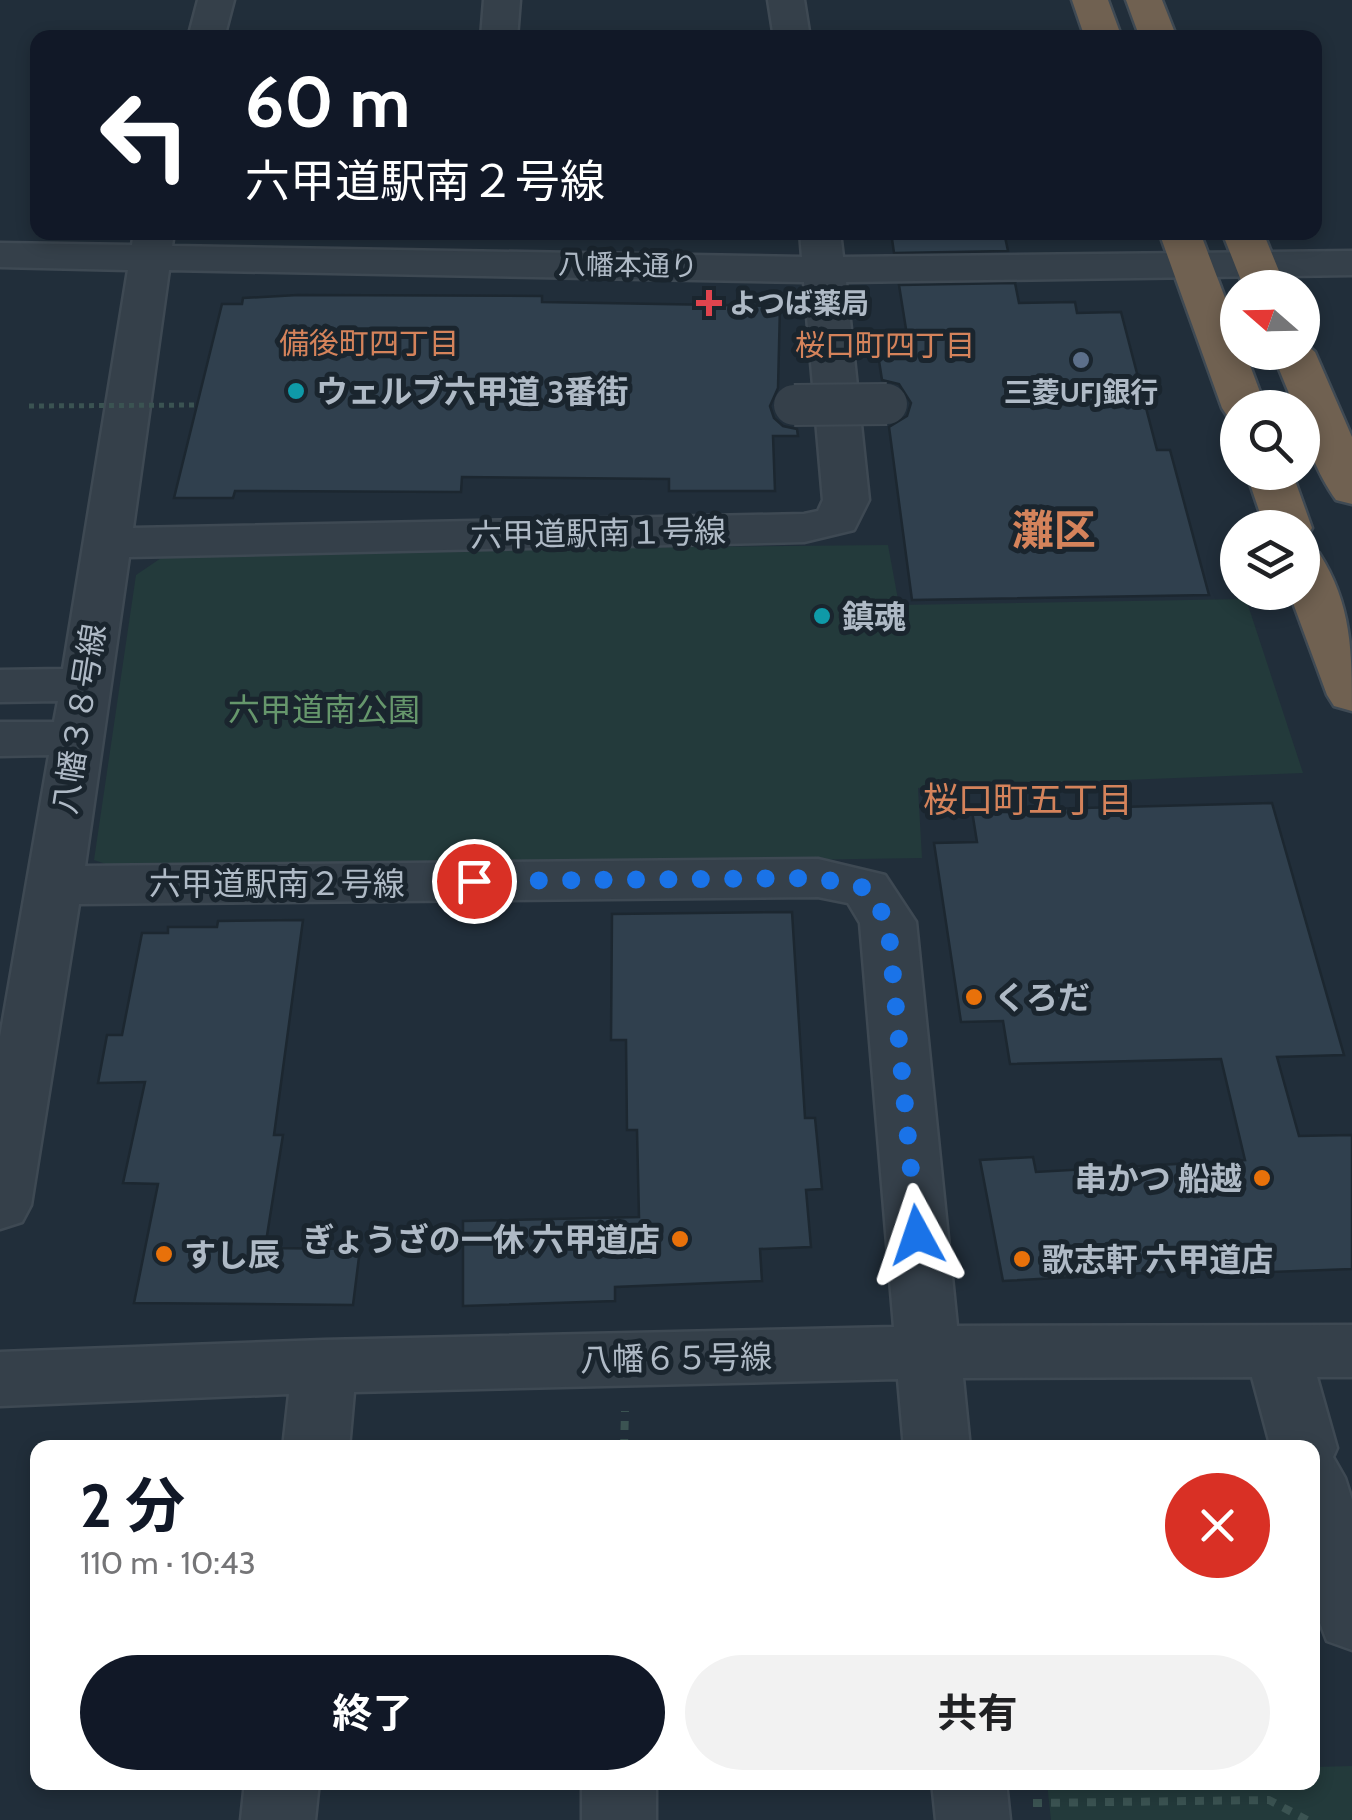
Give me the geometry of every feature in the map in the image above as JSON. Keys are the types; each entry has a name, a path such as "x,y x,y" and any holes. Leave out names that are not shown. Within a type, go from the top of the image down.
{"highway":[{"path":"1090,0 1101,30"},
{"path":"1144,0 1157,30"},
{"path":"1185,250 1237,390"},
{"path":"1301,370 1352,490"},
{"path":"1320,610 1352,696"}],"street":[{"path":"208,30 216,0"},
{"path":"500,30 502,0"},
{"path":"786,0 791,30"},
{"name":"八幡本通り","path":"0,255 151,245 1185,250 1254,261 1352,263"},
{"name":"八幡３８号線","path":"0,1205 55,885 151,245"},
{"name":"六甲道駅南１号線","path":"106,544 804,528 836,520 846,500 823,251"},
{"path":"794,405 886,404"},
{"path":"0,686 84,685"},
{"path":"0,739 75,738"},
{"name":"六甲道駅南２号線","path":"55,885 818,878 866,888 888,922 937,1440"},
{"name":"八幡６５号線","path":"0,1379 324,1366 928,1352 1352,1351"},
{"path":"1278,1354 1302,1440"},
{"path":"317,1440 324,1366"},
{"path":"1320,1506 1352,1619"},
{"path":"278,1820 281,1790"},
{"path":"618,1820 619,1790"}],"path":[{"path":"28,406 197,405"},
{"path":"991,1802 1269,1800 1307,1820"}],"green space":[{"name":"六甲道南公園","path":"888,545 899,605 1220,599 1220,610 1250,610 1303,773 918,788 922,858 126,871 94,860 136,575 170,552"},
{"path":"1352,1766 1352,1820 1051,1820 1048,1790 1320,1790 1320,1767"}],"building":[{"path":"892,240 1006,240 1008,251 894,253"},
{"path":"1015,283 1019,303 1075,302 1077,313 1121,312 1157,450 1170,450 1209,595 912,600 889,427 907,416 911,403 899,384 882,380 877,348 909,348 899,285"},
{"path":"542,296 542,302 780,306 778,388 770,406 774,418 783,426 797,429 798,436 773,436 775,491 669,491 669,479 462,477 461,492 235,491 233,498 174,498 222,304 242,304 243,298"},
{"path":"1272,803 1344,1055 1277,1057 1299,1136 1352,1135 1352,1269 1271,1272 1270,1266 1003,1281 980,1160 1033,1157 1036,1172 1245,1160 1221,1059 1010,1064 1003,1021 961,1022 934,843 977,842 972,811"},
{"path":"792,912 805,1118 815,1118 822,1189 806,1190 811,1247 760,1249 762,1281 615,1287 615,1301 463,1306 463,1221 639,1217 637,1130 627,1130 626,1040 611,1040 612,914"},
{"path":"303,920 274,1135 283,1135 265,1248 360,1249 353,1305 134,1303 158,1184 123,1183 145,1082 98,1083 107,1035 122,1035 142,933 168,933 168,927 217,927 218,921"}],"place":[{"name":"よつば薬局","path":"709,303"},
{"name":"三菱UFJ銀行","path":"1081,360"},
{"name":"ウェルブ六甲道 3番街","path":"296,391"},
{"name":"鎮魂","path":"822,616"},
{"name":"くろだ","path":"974,997"},
{"name":"串かつ 船越","path":"1262,1178"},
{"name":"ぎょうざの一休 六甲道店","path":"680,1239"},
{"name":"すし辰","path":"164,1254"},
{"name":"歌志軒 六甲道店","path":"1022,1259"}],"district":[{"name":"備後町四丁目","path":"369,343"},
{"name":"桜口町四丁目","path":"885,345"},
{"name":"灘区","path":"1054,530"},
{"name":"桜口町五丁目","path":"1028,799"}],"route":[{"path":"474,881 818,878 866,888 888,922 917,1235"}]}
